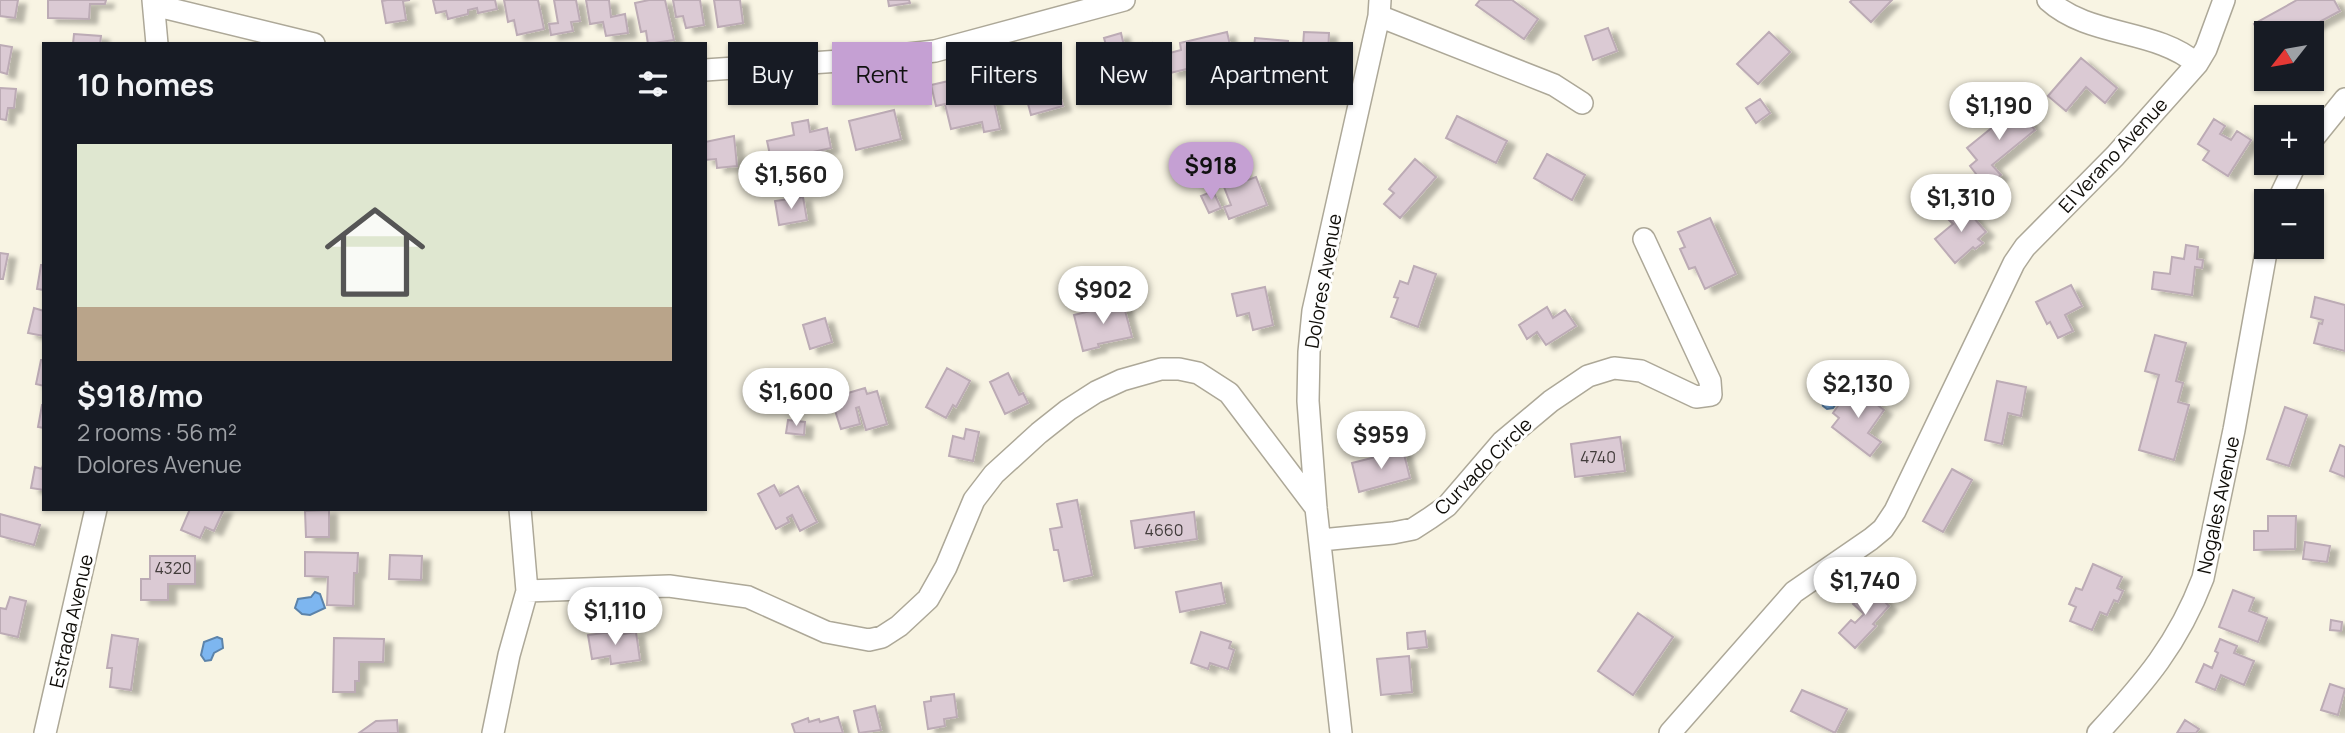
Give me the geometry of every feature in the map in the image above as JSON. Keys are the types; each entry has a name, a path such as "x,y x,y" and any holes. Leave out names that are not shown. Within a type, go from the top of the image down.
{"street":[{"path":"707,70 855,60 935,51 1124,0"},
{"path":"2048,0 2069,15 2087,23 2168,46 2183,52 2197,64"},
{"name":"El Verano Avenue","path":"1670,733 1794,592 1833,567 1883,528 1895,511 2007,278 2025,247 2115,156 2197,64 2206,49 2224,0"},
{"path":"157,42 153,2 306,42"},
{"path":"1380,8 1553,85 1582,103"},
{"name":"Dolores Avenue","path":"1341,733 1316,508 1308,401 1309,352 1313,311 1380,8"},
{"path":"2324,125 2345,99"},
{"name":"Curvado Circle","path":"1321,540 1413,529 1447,506 1502,442 1551,401 1588,376 1614,368 1642,371 1696,397 1712,395 1710,381 1644,239"},
{"name":"Nogales Avenue","path":"2098,733 2144,682 2168,650 2203,578 2234,430 2265,259"},
{"path":"527,591 669,586 748,597 825,632 869,640 882,637 899,626 928,599 942,575 974,500 994,474 1068,410 1122,380 1161,369 1198,373 1229,393 1316,508"},
{"name":"Estrada Avenue","path":"45,733 96,511"},
{"path":"493,733 509,655 527,591 520,511"}],"water":[{"path":"1839,386 1843,395 1833,408 1827,409 1821,400 1828,390"},
{"path":"315,592 320,594 325,608 310,615 302,614 295,608 298,599 311,597"},
{"path":"217,637 222,639 223,648 214,653 211,660 205,661 201,655 204,642"}],"building":[{"path":"0,0 18,0 15,18 0,16"},
{"path":"48,0 106,0 105,4 90,4 89,19 48,18"},
{"path":"410,0 403,1 406,20 386,23 382,1"},
{"path":"433,0 495,0 497,9 478,13 477,8 468,10 468,14 448,19 446,11 436,13"},
{"path":"504,0 538,0 544,29 517,35 514,20 508,22"},
{"path":"554,0 576,0 580,21 571,22 573,31 551,35 549,24 558,23"},
{"path":"586,0 609,0 611,17 625,14 628,33 606,36 603,22 590,24"},
{"path":"665,0 674,40 648,42 646,31 641,32 635,3"},
{"path":"673,0 700,0 704,25 686,28 683,16 676,17"},
{"path":"714,0 740,0 743,23 718,27"},
{"path":"888,0 909,0 910,3 889,6"},
{"path":"1480,0 1512,0 1538,19 1524,39 1476,5"},
{"path":"1892,0 1871,22 1850,2"},
{"path":"2297,0 2334,0 2340,11 2321,21 2259,21"},
{"path":"1608,28 1617,51 1593,60 1585,36"},
{"path":"1227,32 1229,42 1186,42 1186,69 1172,73 1172,52 1181,50 1180,43"},
{"path":"1304,32 1329,33 1329,42 1303,42"},
{"path":"1769,32 1790,52 1758,84 1737,64"},
{"path":"1121,33 1123,42 1105,42 1104,38"},
{"path":"74,34 101,36 100,42 73,42"},
{"path":"1255,38 1288,41 1288,42 1255,42"},
{"path":"0,45 12,47 7,74 0,72"},
{"path":"2081,58 2117,88 2105,103 2086,87 2066,111 2048,96"},
{"path":"946,82 946,105 995,105 1000,129 984,132 982,122 951,129 945,104 936,106 932,85"},
{"path":"0,88 16,89 14,108 8,108 6,120 0,119"},
{"path":"1760,99 1770,113 1756,123 1746,108"},
{"path":"1062,102 1063,106 1031,115 1028,105 1062,105"},
{"path":"2014,104 2035,130 1992,165 2001,175 1986,187 1970,166 1977,160 1967,148 1999,122 1992,114 2002,106 2006,111"},
{"path":"894,110 901,139 856,150 849,121"},
{"path":"1457,116 1507,141 1496,163 1446,138"},
{"path":"2214,119 2225,126 2220,134 2231,140 2237,131 2251,140 2228,176 2203,160 2209,151 2198,144"},
{"path":"808,120 810,132 827,128 831,148 813,152 816,164 801,167 799,159 789,161 793,179 776,183 767,141 794,135 792,123"},
{"path":"734,136 737,166 717,168 716,159 707,160 707,142"},
{"path":"1235,153 1245,181 1256,177 1267,205 1229,219 1224,207 1231,205 1214,161"},
{"path":"1547,154 1585,175 1572,200 1534,178"},
{"path":"1415,159 1436,177 1400,218 1384,204 1394,193 1389,189"},
{"path":"1213,191 1221,208 1209,213 1201,196"},
{"path":"803,197 807,220 779,225 775,201"},
{"path":"1961,203 1986,232 1978,239 1983,243 1975,249 1973,247 1955,263 1935,239 1953,224 1946,217"},
{"path":"1710,218 1736,274 1705,289 1695,267 1689,269 1680,249 1685,247 1678,232"},
{"path":"2186,245 2198,247 2197,259 2203,260 2202,268 2195,267 2192,295 2152,289 2154,272 2170,274 2172,257 2184,259"},
{"path":"0,253 8,254 3,279 0,279"},
{"path":"41,265 42,265 42,290 37,289"},
{"path":"1414,266 1436,274 1418,327 1391,317 1398,298 1394,297 1400,281 1408,284"},
{"path":"2071,285 2082,306 2065,315 2073,331 2058,338 2036,302"},
{"path":"1265,287 1273,325 1253,330 1249,313 1237,316 1232,294"},
{"path":"2315,297 2345,305 2345,351 2314,343 2319,323 2322,324 2323,320 2311,317"},
{"path":"1123,303 1132,337 1098,344 1099,347 1083,351 1074,315"},
{"path":"1547,307 1553,318 1565,310 1576,326 1546,345 1537,332 1527,339 1519,325"},
{"path":"34,308 42,310 42,336 28,333"},
{"path":"825,318 832,342 810,349 803,325"},
{"path":"2155,335 2186,343 2176,381 2183,383 2178,402 2189,405 2174,460 2139,450 2159,375 2145,371"},
{"path":"41,360 42,360 42,386 36,384"},
{"path":"947,368 970,381 956,407 953,405 946,418 926,407"},
{"path":"1008,373 1019,395 1023,393 1028,403 1005,414 990,382"},
{"path":"1997,381 2026,387 2021,416 2008,413 2002,444 1985,440"},
{"path":"1852,386 1884,410 1868,433 1881,442 1870,456 1832,427 1839,418 1833,413"},
{"path":"865,388 867,394 877,391 887,424 866,430 859,407 856,408 860,424 841,429 831,398"},
{"path":"42,405 42,428 38,427"},
{"path":"2285,407 2307,415 2289,466 2267,459"},
{"path":"788,420 805,422 804,435 786,433"},
{"path":"966,429 979,432 973,461 949,456 953,436 964,439"},
{"path":"1620,437 1625,471 1575,477 1571,444"},
{"path":"2340,445 2345,447 2345,477 2330,471"},
{"path":"1403,450 1410,478 1359,492 1352,463"},
{"path":"35,467 42,469 42,490 31,488"},
{"path":"1952,469 1972,480 1943,532 1923,521"},
{"path":"774,485 780,496 798,486 817,522 800,531 792,515 787,518 789,522 776,529 758,494"},
{"path":"1077,500 1092,575 1064,581 1058,550 1054,550 1050,529 1062,527 1057,504"},
{"path":"189,511 223,511 214,531 205,527 200,538 181,530"},
{"path":"305,511 329,511 329,537 306,537"},
{"path":"1194,512 1197,539 1135,548 1131,521"},
{"path":"0,514 40,525 34,545 0,536"},
{"path":"2268,516 2296,516 2295,549 2254,550 2254,531 2268,531"},
{"path":"2305,542 2330,546 2327,562 2303,559"},
{"path":"305,552 358,553 357,573 354,573 353,606 327,605 328,577 305,576"},
{"path":"390,555 422,556 421,580 389,579"},
{"path":"150,556 195,556 195,584 168,584 168,600 141,600 141,579 150,579"},
{"path":"2093,564 2122,577 2117,588 2123,591 2118,602 2114,600 2107,615 2100,612 2092,630 2070,621 2076,607 2069,604 2076,588 2082,590"},
{"path":"1221,583 1225,603 1180,612 1176,592"},
{"path":"1869,586 1889,606 1873,624 1876,626 1855,648 1839,633 1851,620 1855,623 1864,614 1853,604"},
{"path":"2233,590 2254,598 2249,611 2267,618 2258,642 2219,627"},
{"path":"10,597 26,601 18,637 0,633 0,608 6,609"},
{"path":"1638,613 1673,637 1633,695 1598,671"},
{"path":"2331,620 2342,622 2341,631 2330,630"},
{"path":"1425,631 1427,647 1408,649 1407,633"},
{"path":"612,632 612,636 636,632 640,660 611,664 610,656 592,659 588,635"},
{"path":"1201,632 1231,642 1229,648 1234,650 1228,669 1210,663 1208,669 1191,663"},
{"path":"112,635 138,639 131,690 110,687 112,668 107,668"},
{"path":"334,638 384,639 383,662 359,662 359,681 355,681 355,692 333,692"},
{"path":"2220,639 2237,646 2234,653 2254,661 2244,685 2221,675 2215,690 2196,682 2204,664 2212,668"},
{"path":"1409,656 1412,692 1381,695 1377,659"},
{"path":"2330,684 2345,689 2338,715 2321,710"},
{"path":"1802,690 1847,709 1835,733 1791,711"},
{"path":"954,694 957,717 944,719 945,726 928,729 924,702 931,701 931,697"},
{"path":"875,706 881,730 859,733 854,711"},
{"path":"838,717 843,733 795,733 792,724 808,718 809,722 819,719 820,722"},
{"path":"397,720 398,733 359,733 376,721"},
{"path":"2185,720 2199,729 2196,733 2177,733"}]}
